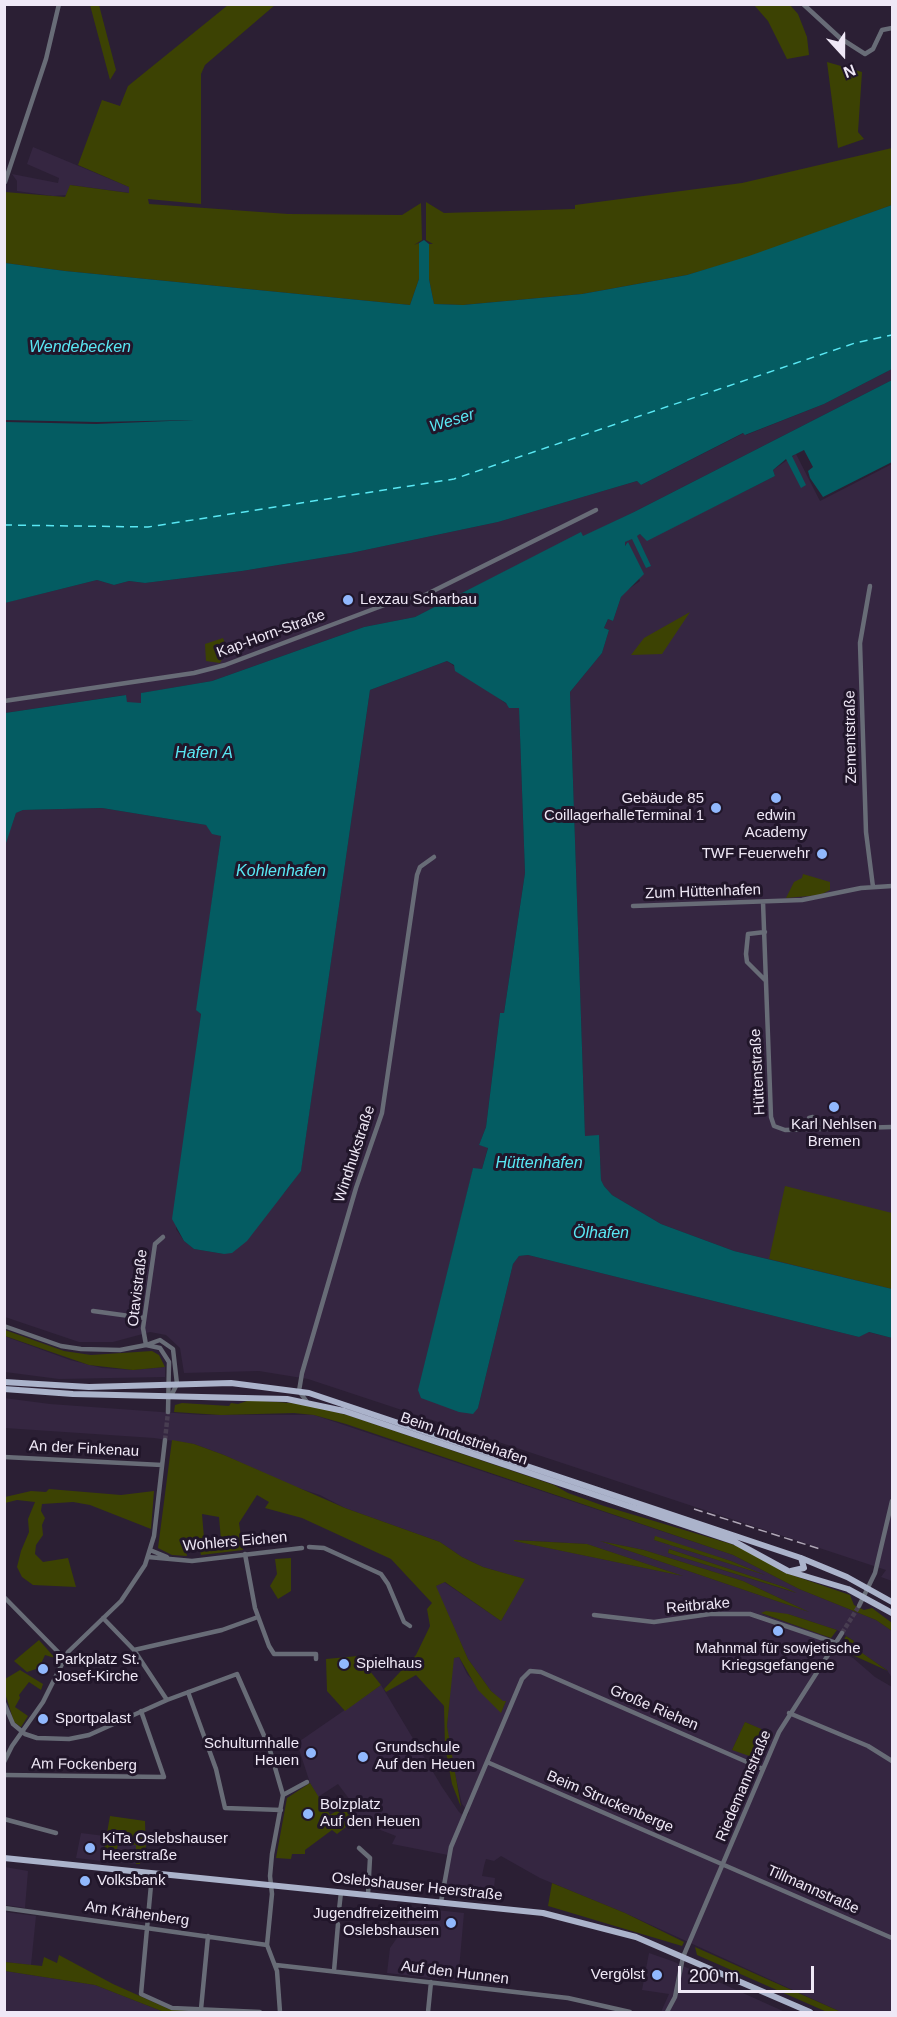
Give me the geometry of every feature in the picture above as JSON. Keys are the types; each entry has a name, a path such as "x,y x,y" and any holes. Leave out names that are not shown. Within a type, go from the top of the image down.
{"main road":[{"name":"Beim Industriehafen","path":"4,1382 89,1387 241,1384 299,1391 801,1558 892,1602"},
{"path":"231,1395 233,1390 241,1384"},
{"name":"Beim Industriehafen","path":"4,1389 73,1394 231,1395 287,1399 344,1411 735,1542 788,1571 865,1597 892,1613"},
{"path":"788,1571 803,1570 805,1565 801,1558"},
{"name":"Oslebshauser Heerstraße","path":"4,1858 368,1894 567,1918 636,1937 810,2013"}],"street":[{"path":"5,182 46,59 59,4"},
{"path":"803,4 832,31 865,54 873,49 882,30 892,28"},
{"name":"Kap-Horn-Straße","path":"4,701 194,673 225,665 395,601 421,597 596,510"},
{"name":"Zementstraße","path":"870,586 860,643 865,825 873,887"},
{"name":"Windhukstraße","path":"299,1391 342,1236 382,1113 417,875 420,867 434,857"},
{"name":"Zum Hüttenhafen","path":"633,906 802,900 873,887 892,886"},
{"name":"Hüttenstraße","path":"763,902 771,1118 778,1129 892,1127"},
{"path":"765,932 748,934 747,962 766,981"},
{"name":"Hüttenstraße","path":"809,1130 808,1118 813,1117 828,1129"},
{"name":"Otavistraße","path":"146,1345 144,1318 155,1244 163,1237"},
{"path":"93,1311 144,1318"},
{"path":"4,1326 61,1346 81,1349 120,1350 146,1345 156,1340 170,1345 175,1354 168,1412"},
{"path":"146,1345 160,1348 166,1354 173,1384"},
{"path":"287,1399 299,1391 307,1402"},
{"path":"4,1762 12,1746 43,1702 64,1658 131,1588 148,1557 165,1440"},
{"name":"An der Finkenau","path":"4,1457 162,1466"},
{"path":"859,1606 869,1589 892,1501"},
{"name":"Wohlers Eichen","path":"309,1547 324,1548 381,1574 388,1584 404,1622 410,1626"},
{"name":"Wohlers Eichen","path":"148,1557 192,1561 302,1548"},
{"name":"Wohlers Eichen","path":"150,1550 169,1558"},
{"path":"246,1554 249,1582 258,1617 274,1654 316,1654 316,1659"},
{"path":"4,1597 64,1658"},
{"name":"Reitbrake","path":"594,1615 654,1622 710,1614 750,1614 836,1643"},
{"path":"134,1650 222,1630 258,1617"},
{"path":"103,1618 134,1650 167,1700"},
{"name":"Riedemannstraße","path":"667,2013 675,1997 683,1957 763,1769 789,1713 842,1633"},
{"name":"Große Riehen","path":"487,1762 522,1679 525,1674 534,1670 763,1769"},
{"path":"4,1703 13,1724 22,1732 38,1738 79,1738 167,1700 237,1674 269,1747 283,1796 273,1845 267,1945 276,1965 280,2013"},
{"path":"188,1692 216,1769 225,1808 281,1810"},
{"name":"Am Fockenberg","path":"4,1775 164,1778 141,1711"},
{"path":"789,1713 868,1746 892,1761"},
{"path":"441,1902 451,1847 487,1762"},
{"name":"Beim Struckenberge","path":"487,1762 723,1864"},
{"path":"283,1796 306,1782"},
{"path":"4,1819 56,1833"},
{"path":"359,1848 370,1858 368,1894"},
{"name":"Tillmannstraße","path":"723,1864 892,1938"},
{"path":"152,1874 141,1994 177,2008 260,2013"},
{"path":"339,1910 341,1892"},
{"name":"Am Krähenberg","path":"4,1908 267,1945"},
{"path":"334,1971 338,1924"},
{"path":"201,2009 208,1936"},
{"name":"Auf den Hunnen","path":"276,1965 568,1998 630,2012"},
{"path":"428,2013 431,1982"}],"shaded area":[{"path":"90,5 99,5 116,70 110,80"},
{"path":"228,5 275,5 205,65 201,74 201,204 148,199 149,204 288,214 402,215 421,203 422,240 414,245 419,243 419,279 410,305 5,263 5,192 65,197 70,185 129,193 129,187 78,165 102,100 120,106 128,86"},
{"path":"754,5 790,5 798,14 807,37 809,55 787,59 768,21"},
{"path":"827,62 862,72 858,132 864,139 838,148"},
{"path":"33,147 129,187 130,193 71,185 66,195 53,196 17,191 17,181 12,174 58,183 59,178 27,164"},
{"path":"892,148 892,205 750,257 687,275 582,294 463,305 434,304 429,279 429,244 433,244 426,240 426,202 444,213 575,209 575,205 742,183"},
{"path":"892,369 892,380 634,512 583,537 581,533 415,617 364,627 212,681 142,693 141,703 127,703 125,695 5,713 4,603 97,580 114,585 129,581 145,583 242,571 351,553 498,522 637,481 641,485 744,433 746,435 824,404"},
{"path":"796,454 820,501 892,464 892,1289 734,1251 661,1224 612,1195 604,1186 601,1180 599,1136 585,1136 570,692 602,653 609,630 604,628 608,619 613,621 621,597 640,581 624,542 640,534 647,540 775,476 773,470"},
{"path":"690,612 662,654 631,655 644,638"},
{"path":"223,638 226,646 241,642 243,647 229,647 220,663 206,661 205,644"},
{"path":"447,661 508,705 519,708 525,873 504,1013 500,1013 486,1127 479,1145 488,1147 482,1169 473,1169 435,1324 478,1408 513,1264 519,1256 528,1255 859,1337 868,1332 892,1338 892,1581 881,1577 886,1570 308,1379 259,1371 184,1373 180,1348 166,1335 150,1332 113,1342 79,1342 5,1317 4,846 16,813 23,810 102,808 206,825 221,836 197,1010 201,1014 176,1229 184,1241 194,1249 224,1254 285,1192 301,1170 370,690"},
{"path":"803,874 830,882 830,890 820,895 786,898 794,882 802,878"},
{"path":"785,1186 892,1213 892,1289 769,1259"},
{"path":"5,1330 64,1351 91,1355 152,1351 159,1355 165,1367 133,1370 89,1365 5,1336"},
{"path":"4,1336 70,1360 102,1368 133,1370 165,1367 165,1377 59,1379 5,1372"},
{"path":"4,1398 50,1404 203,1415 314,1415 733,1555 799,1589 876,1620 892,1631 892,1678 887,1670 851,1646 854,1641 837,1630 788,1614 762,1614 831,1638 841,1644 838,1651 853,1658 875,1677 892,1687 892,2012 841,2012 625,1913 540,1878 501,1856 494,1861 486,1859 482,1876 495,1878 493,1899 442,1895 448,1855 392,1844 396,1836 352,1819 343,1807 350,1800 338,1784 318,1797 310,1783 297,1743 381,1685 442,1787 459,1812 466,1818 469,1813 462,1804 450,1753 447,1726 453,1658 459,1657 467,1674 501,1712 506,1701 503,1702 491,1691 468,1659 435,1586 444,1582 501,1621 524,1579 483,1567 462,1557 440,1542 345,1508 320,1495 289,1485 194,1444 154,1438 5,1428","holes":["655,1537 731,1561 765,1575 654,1540","515,1541 587,1544 683,1576","600,1541 644,1550 743,1581 809,1612","669,1549 796,1593 668,1553","745,1722 773,1735 732,1750"]},
{"path":"250,1400 303,1404 347,1415 554,1485 568,1493 604,1506 731,1544 747,1550 783,1572 850,1595 854,1605 864,1610 872,1608 892,1623 892,1631 876,1620 799,1589 733,1555 346,1424 314,1415 294,1413 221,1415 174,1412 175,1405 182,1403 229,1406 231,1403 238,1404"},
{"path":"172,1440 194,1444 224,1455 345,1508 440,1542 462,1557 483,1567 525,1579 501,1621 445,1582 436,1586 468,1659 491,1691 506,1701 501,1713 478,1690 459,1657 454,1658 447,1726 461,1807 452,1784 445,1747 444,1706 416,1675 386,1692 384,1689 416,1655 430,1626 427,1609 432,1603 391,1559 302,1518 265,1508 269,1502 257,1495 239,1523 243,1550 201,1555 200,1551 210,1548 209,1544 221,1540 219,1517 202,1514 204,1538 185,1545 187,1556 172,1555 158,1548"},
{"path":"49,1489 121,1495 154,1491 151,1529 90,1505 73,1502 42,1504 41,1511 45,1518 42,1525 43,1535 36,1545 35,1554 43,1562 68,1558 76,1587 33,1585 22,1577 17,1567 29,1532 28,1519 35,1502 17,1500 5,1503 5,1497 31,1491 46,1492"},
{"path":"655,1536 731,1561 765,1575 654,1540"},
{"path":"514,1541 587,1544 683,1576"},
{"path":"600,1541 644,1550 743,1581 809,1612"},
{"path":"669,1549 784,1587 797,1593 668,1553"},
{"path":"291,1558 291,1591 278,1599 270,1586 277,1574 275,1559"},
{"path":"766,1611 788,1614 837,1630 831,1638 761,1613"},
{"path":"846,1636 854,1641 852,1646 888,1671 839,1649"},
{"path":"39,1640 55,1658 45,1655 39,1668 27,1672 14,1661"},
{"path":"358,1656 381,1685 345,1711 327,1691 326,1659"},
{"path":"20,1670 43,1684 41,1690 29,1682 19,1695 20,1698 15,1707 28,1716 21,1727 14,1722 5,1693 5,1679"},
{"path":"745,1722 773,1734 761,1760 732,1750"},
{"path":"310,1783 330,1815 343,1807 355,1820 337,1834 332,1830 305,1850 305,1854 292,1854 291,1859 276,1858 287,1798"},
{"path":"110,1816 145,1821 146,1852 141,1853 140,1864 136,1864 136,1845 118,1844 117,1849 110,1849 109,1861 102,1861"},
{"name":"KiTa Oslebshauser Heerstraße","path":"81,1833 105,1836 102,1861 76,1858"},
{"path":"118,1844 137,1845 136,1864 109,1861 110,1848"},
{"path":"5,1867 28,1871 25,1908 6,1905"},
{"path":"552,1883 625,1913 684,1942 682,1946 548,1906"},
{"path":"418,1908 464,1913 458,1981 387,1973 390,1948"},
{"path":"5,1912 36,1916 31,1965 5,1962"},
{"path":"695,1947 841,2012 827,2012 697,1955"},
{"path":"649,1953 672,1961 785,2012 661,2012 669,1994 642,1990"},
{"path":"59,1955 113,1984 169,2009 211,2012 164,2012 95,1985 5,1971 5,1962 42,1966 44,1957 57,1963"},
{"path":"5,1971 95,1985 164,2012 5,2012"}],"water":[{"path":"892,205 892,369 824,404 745,435 743,433 641,485 637,481 498,522 351,553 242,571 145,583 129,581 114,585 97,580 5,603 5,422 96,424 194,420 97,422 5,420 5,263 410,305 419,279 419,243 424,240 429,244 429,279 434,304 463,305 582,294 687,275 749,256"},
{"path":"892,380 892,462 823,497 810,478 808,471 813,467 804,450 792,456 806,485 801,488 786,459 773,470 775,476 647,541 640,534 637,536 651,566 646,568 632,539 625,542 625,546 628,542 644,574 621,597 613,621 608,619 604,628 609,630 602,653 570,692 585,1136 599,1135 601,1180 612,1195 661,1224 734,1251 892,1289 892,1338 869,1332 859,1337 528,1255 519,1256 513,1264 478,1408 473,1414 459,1412 421,1398 418,1390 473,1168 482,1169 488,1148 479,1145 486,1127 500,1013 504,1013 525,873 519,708 509,708 506,703 455,671 454,665 447,661 370,690 301,1171 247,1241 232,1253 224,1254 194,1249 184,1241 172,1219 201,1014 196,1010 221,836 212,834 206,825 102,808 23,810 16,813 5,846 5,713 126,695 127,702 141,703 141,693 212,681 364,627 415,617 581,532 583,536 634,512"}],"ferry route":[{"path":"4,525 148,527 454,479 855,343 892,335"}],"tunnel":[{"path":"165,1440 168,1412"},
{"path":"842,1633 859,1606"}],"railway":[{"path":"694,1509 820,1549"}],"place":[{"name":"Lexzau Scharbau","path":"348,600"},
{"name":"edwin Academy","path":"776,798"},
{"name":"Gebäude 85 CoillagerhalleTerminal 1","path":"716,808"},
{"name":"TWF Feuerwehr","path":"822,854"},
{"name":"Karl Nehlsen Bremen","path":"834,1107"},
{"name":"Mahnmal für sowjetische Kriegsgefangene","path":"778,1631"},
{"name":"Spielhaus","path":"344,1664"},
{"name":"Parkplatz St. Josef-Kirche","path":"43,1669"},
{"name":"Sportpalast","path":"43,1719"},
{"name":"Schulturnhalle Heuen","path":"311,1753"},
{"name":"Grundschule Auf den Heuen","path":"363,1757"},
{"name":"Bolzplatz Auf den Heuen","path":"308,1814"},
{"name":"KiTa Oslebshauser Heerstraße","path":"90,1848"},
{"name":"Volksbank","path":"85,1881"},
{"name":"Jugendfreizeitheim Oslebshausen","path":"451,1923"},
{"name":"Vergölst","path":"657,1975"}],"water label":[{"name":"Wendebecken","path":"80,348"},
{"name":"Weser","path":"452,421"},
{"name":"Hafen A","path":"204,754"},
{"name":"Kohlenhafen","path":"281,872"},
{"name":"Hüttenhafen","path":"539,1164"},
{"name":"Ölhafen","path":"601,1234"}]}
